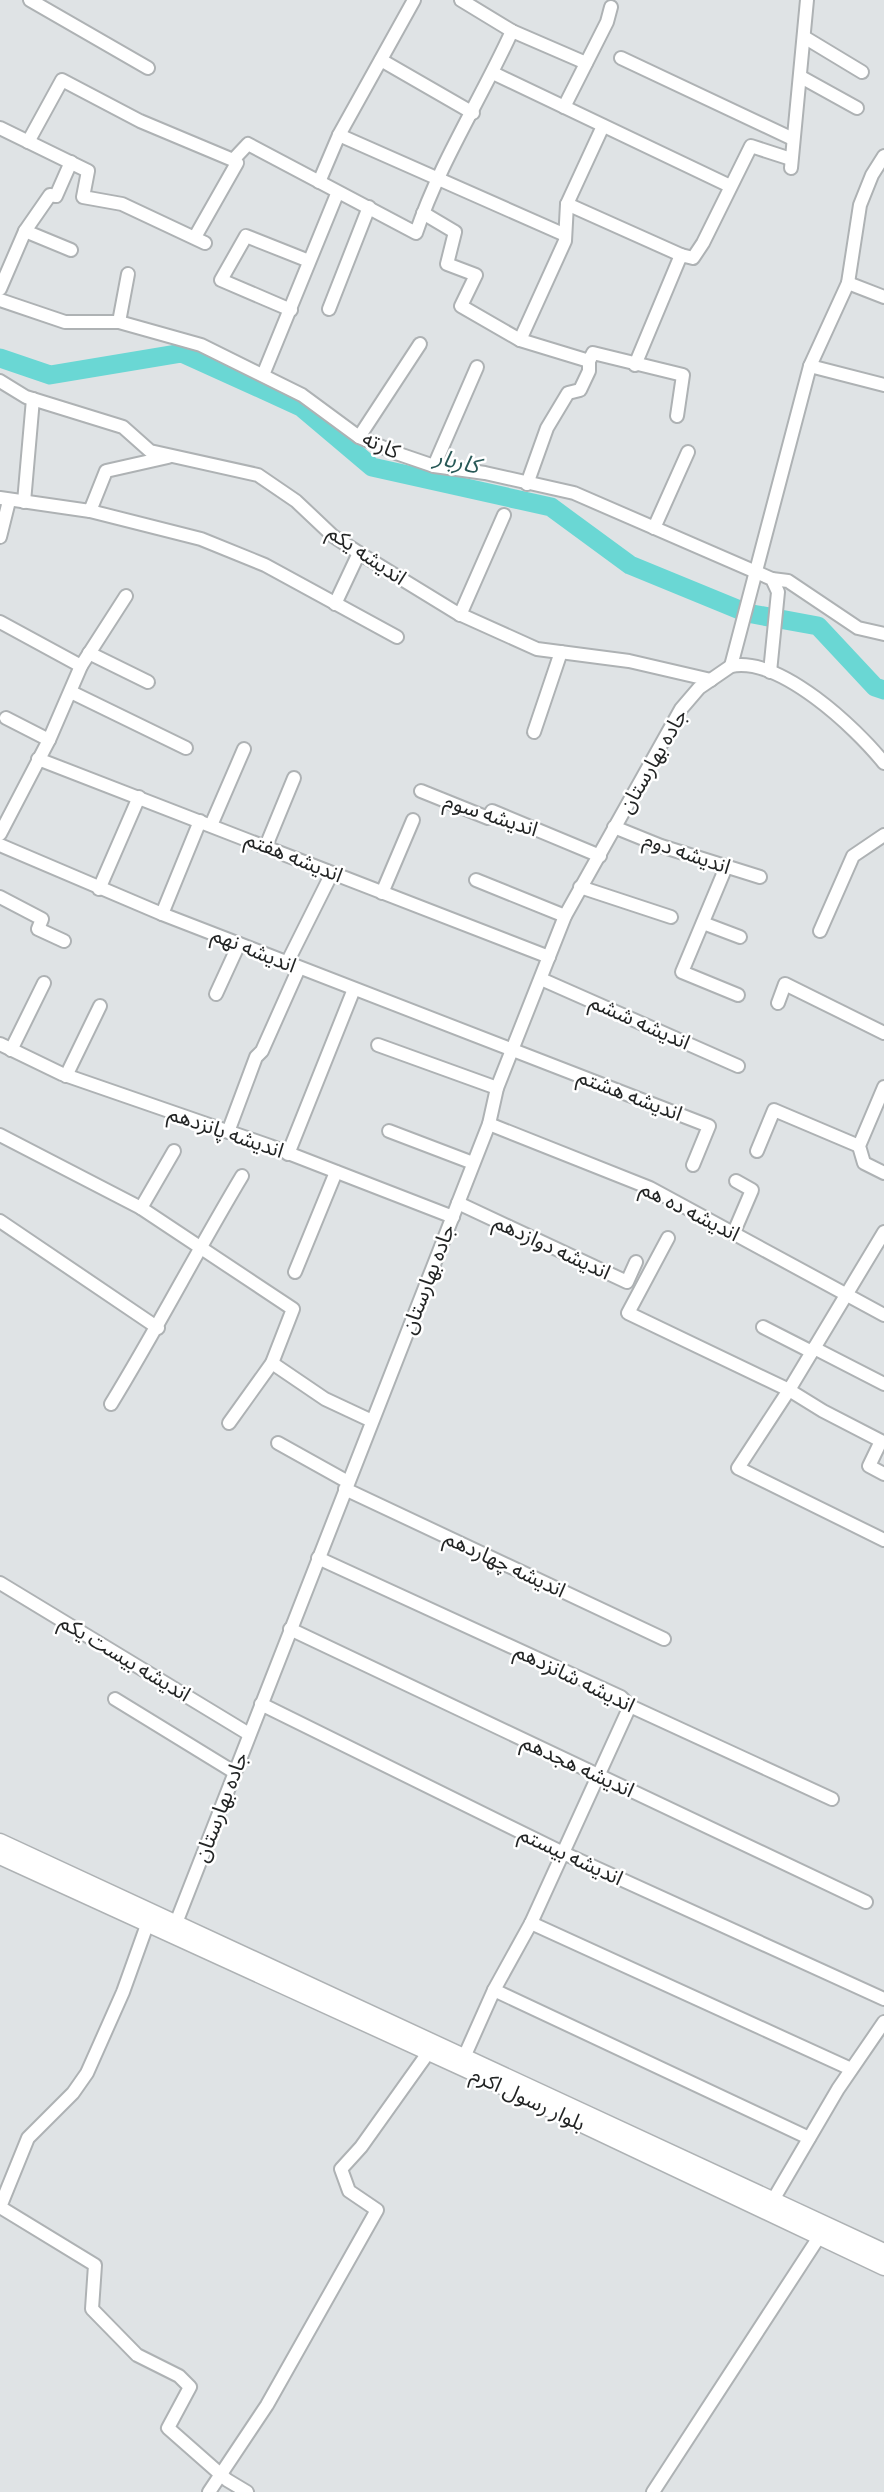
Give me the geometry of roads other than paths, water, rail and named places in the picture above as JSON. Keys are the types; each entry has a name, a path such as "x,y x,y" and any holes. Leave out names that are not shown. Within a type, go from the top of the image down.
{"main road":[{"name":"بلوار رسول اکرم","path":"0,1842 428,2053 884,2267"},
{"name":"بلوار رسول اکرم","path":"0,1856 147,1925 174,1929 465,2055 884,2252"}],"street":[{"path":"30,0 148,68"},
{"path":"319,182 339,135 414,0"},
{"path":"461,0 512,31 586,63"},
{"path":"567,204 693,258 751,146 791,163 807,0"},
{"path":"565,107 607,22 611,7"},
{"path":"233,160 248,144 337,194 369,207 416,233 437,177 473,113 512,31"},
{"path":"804,37 862,72"},
{"path":"621,58 793,139"},
{"path":"381,60 473,113"},
{"path":"493,73 730,186"},
{"path":"801,77 857,108"},
{"path":"0,128 28,142 88,171 83,197 122,204 200,240 237,163 140,121 62,80 28,142"},
{"path":"520,340 565,241 569,215 567,204 603,126"},
{"path":"339,135 564,234"},
{"path":"884,156 872,175 860,205 848,283 810,366 731,666 770,672 822,702 884,763"},
{"path":"0,289 25,231 50,195 56,196 71,163"},
{"path":"262,375 337,194"},
{"path":"329,309 369,207"},
{"path":"423,213 455,232 447,264 476,275 461,306 520,340 589,362"},
{"path":"25,231 71,250"},
{"path":"291,310 221,280 246,236 309,261"},
{"path":"635,365 681,255"},
{"path":"119,322 128,274"},
{"path":"848,283 884,297"},
{"name":"کارته","path":"0,300 65,322 119,322 201,345 302,395 359,437 434,466 485,473 574,493 756,573 788,581 858,628 884,634"},
{"path":"359,437 420,344"},
{"path":"527,484 547,428 568,393 580,390 589,371 593,353 683,375 677,416"},
{"path":"810,366 884,384"},
{"path":"434,466 477,367"},
{"name":"اندیشه یکم","path":"0,381 33,399 123,427 150,451 258,475 296,501 333,536 460,615 537,649 629,661 711,680"},
{"path":"24,502 33,399"},
{"path":"654,528 688,452"},
{"path":"90,511 106,471 168,457"},
{"path":"0,537 5,500 90,511 201,539 265,565 397,637"},
{"path":"460,615 505,515"},
{"path":"335,604 359,552"},
{"path":"770,672 778,592 772,579"},
{"path":"0,834 49,740 81,666 126,596"},
{"path":"0,622 81,666"},
{"path":"534,732 561,652"},
{"path":"89,653 148,682"},
{"name":"جاده بهارستان","path":"174,1929 474,1163 489,1124 497,1088 565,916 681,709 711,680 731,666"},
{"path":"71,692 186,748"},
{"path":"6,718 49,740"},
{"path":"162,914 244,749"},
{"name":"اندیشه هفتم","path":"38,759 549,957"},
{"path":"265,846 294,778"},
{"name":"اندیشه سوم","path":"421,791 488,818 492,811 600,856"},
{"path":"100,889 139,797"},
{"path":"382,893 413,820"},
{"name":"اندیشه دوم","path":"614,827 760,877"},
{"path":"820,931 853,856 884,835"},
{"name":"اندیشه نهم","path":"0,845 162,914 512,1049"},
{"path":"726,867 682,972 738,995"},
{"path":"287,963 332,873"},
{"path":"476,880 565,916"},
{"path":"580,887 670,917"},
{"path":"0,897 42,919 38,929 64,941"},
{"path":"703,923 740,937"},
{"path":"216,994 239,944"},
{"path":"228,1132 256,1057 262,1051 299,968"},
{"name":"اندیشه ششم","path":"541,979 738,1066"},
{"path":"6,1047 44,983"},
{"path":"778,1003 785,984 884,1033"},
{"path":"288,1154 354,989"},
{"path":"66,1076 100,1006"},
{"path":"378,1045 497,1088"},
{"name":"اندیشه پانزدهم","path":"6,1047 66,1076 228,1132 453,1217"},
{"name":"اندیشه هشتم","path":"512,1049 709,1126 693,1165"},
{"path":"884,1087 859,1146 864,1163 884,1173"},
{"path":"757,1151 774,1110 859,1146"},
{"name":"اندیشه ده هم","path":"489,1124 650,1188 884,1315"},
{"path":"389,1131 474,1163"},
{"path":"0,1135 141,1208 293,1309 272,1363 229,1423"},
{"path":"141,1208 174,1151"},
{"path":"295,1272 336,1172"},
{"path":"111,1404 158,1328 200,1247 242,1176"},
{"path":"734,1232 752,1190 736,1181"},
{"name":"اندیشه دوازدهم","path":"458,1203 627,1282 636,1262"},
{"path":"0,1221 158,1328"},
{"path":"884,1232 789,1390 738,1468 884,1540"},
{"path":"668,1238 628,1313 789,1390 823,1412 881,1441 869,1466 884,1474"},
{"path":"763,1327 884,1384"},
{"path":"272,1363 325,1399 372,1422"},
{"name":"اندیشه چهاردهم","path":"278,1443 347,1485 664,1639"},
{"name":"اندیشه شانزدهم","path":"318,1558 621,1697 630,1706 832,1799"},
{"name":"اندیشه بیست یکم","path":"0,1583 249,1734"},
{"name":"اندیشه هجدهم","path":"290,1629 866,1902"},
{"path":"115,1699 234,1772"},
{"name":"اندیشه بیستم","path":"261,1704 561,1852 884,1999"},
{"path":"465,2055 494,1990 531,1923 561,1852 630,1706"},
{"path":"531,1923 851,2069"},
{"path":"147,1925 123,1992 87,2073 73,2093 28,2138 0,2207 95,2265 92,2309 137,2355 178,2376 190,2387 168,2428 247,2492"},
{"path":"494,1990 809,2138"},
{"path":"773,2200 851,2069 884,2022"},
{"path":"209,2492 267,2405 377,2210 349,2191 341,2169 361,2147 428,2053"},
{"path":"653,2492 819,2236"}],"waterway":[{"name":"کاربار","path":"0,358 50,375 182,353 301,407 372,467 551,507 630,565 747,613 818,626 875,687 884,690"}]}
